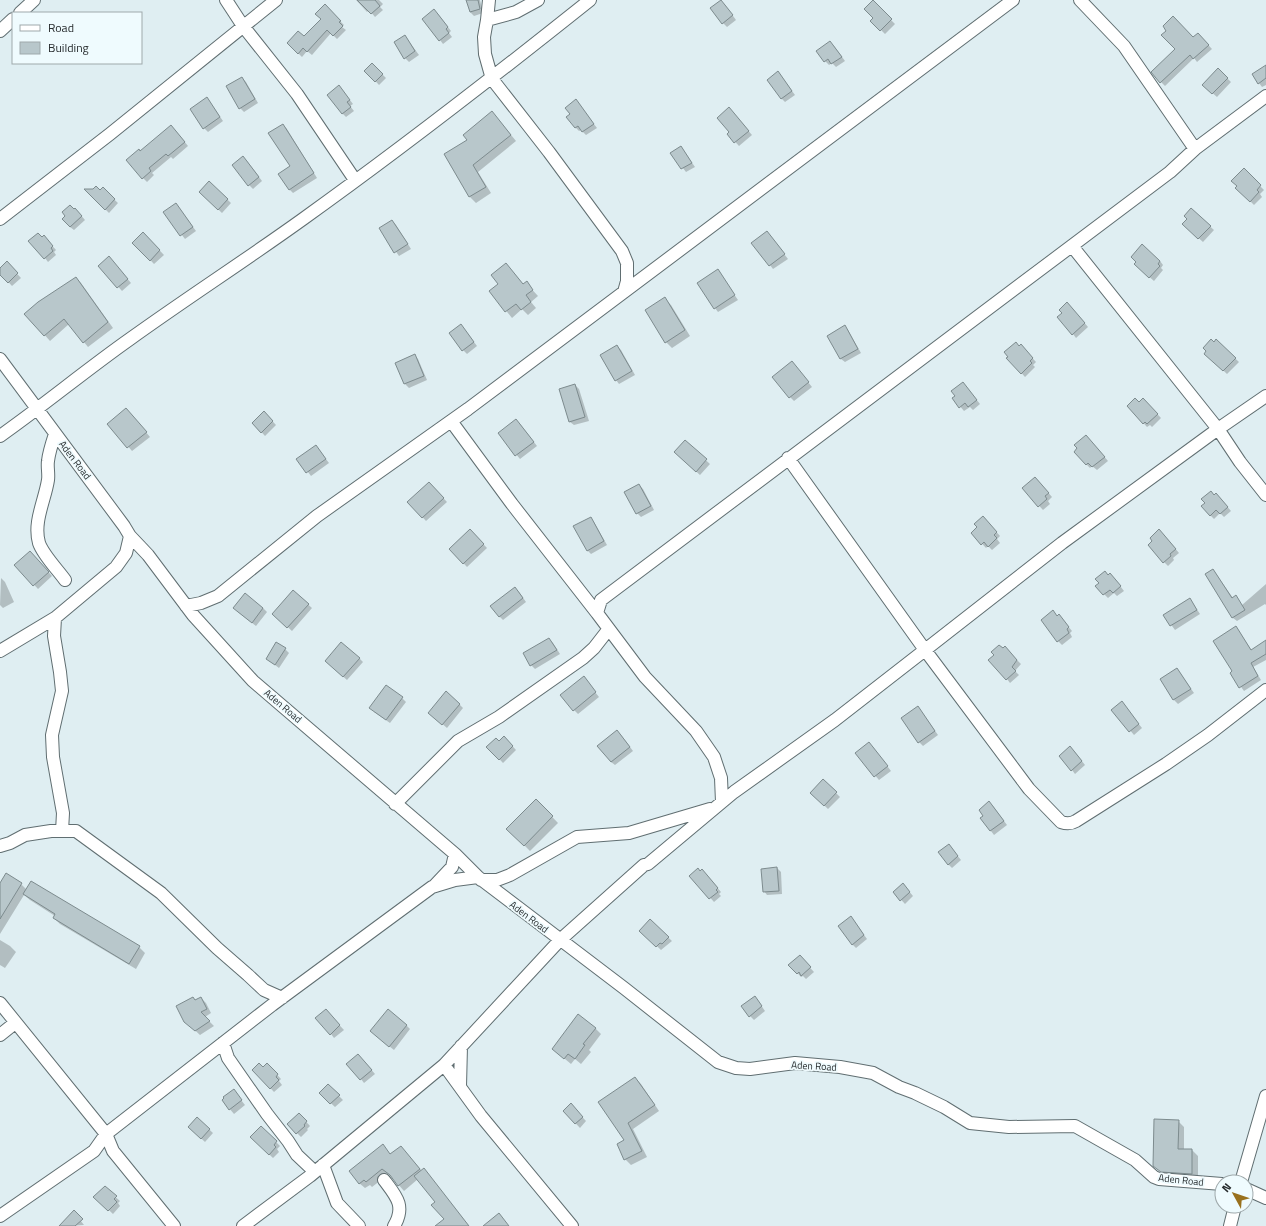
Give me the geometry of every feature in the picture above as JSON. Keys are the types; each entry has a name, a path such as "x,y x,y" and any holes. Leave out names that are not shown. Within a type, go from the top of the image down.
{"street":[{"path":"21,12 34,0"},
{"path":"226,0 243,26 297,94 356,180"},
{"path":"0,219 181,78 276,0"},
{"path":"489,0 484,37 485,54 492,79 549,152 622,251 627,263 627,281 624,292"},
{"path":"487,20 516,12 538,0"},
{"path":"0,436 37,410 128,340 302,220 492,79 590,0"},
{"path":"186,606 201,604 218,596 317,516 451,421 1013,0"},
{"path":"1080,0 1124,46 1195,149"},
{"path":"0,31 12,20"},
{"path":"597,613 601,600 1170,172 1195,149 1266,96"},
{"path":"1072,246 1218,429 1240,462 1266,495"},
{"name":"Aden Road","path":"0,360 130,536 148,555 193,615 253,681 455,854 479,878 718,1062 736,1068 750,1069 795,1063 840,1067 873,1073 899,1087 915,1093 970,1123 1009,1127 1075,1126 1134,1160 1154,1177 1159,1179 1214,1183"},
{"path":"243,1226 319,1168 444,1065 560,940 644,865 648,864 719,805 925,650 1062,543 1218,429 1266,396"},
{"path":"451,421 512,504 645,677 696,731 714,757 721,778 719,805"},
{"path":"55,434 48,461 48,478 37,533 43,550 66,580"},
{"path":"788,458 925,650 1029,789 1055,817 1066,824 1071,824 1166,764 1208,735 1266,690"},
{"path":"0,651 55,618 116,567 126,553 130,536"},
{"path":"55,618 54,636 62,691 52,736 53,757 63,813 62,831"},
{"path":"395,804 458,741 499,717 584,658 608,630"},
{"path":"432,887 455,880 479,878 497,880 510,875 576,837 629,833 719,805"},
{"path":"0,846 10,843 25,835 51,831 76,831 161,892 217,948 248,976 264,990 282,998"},
{"path":"0,1216 94,1151 106,1134 282,998 432,887 452,867 455,854"},
{"path":"0,1003 106,1134 113,1151 174,1226"},
{"path":"0,1035 15,1023"},
{"path":"223,1044 228,1058 297,1155 319,1168 337,1203 359,1226"},
{"path":"460,1086 461,1046"},
{"path":"444,1065 491,1129 572,1226"},
{"path":"1244,1174 1264,1110 1266,1096"},
{"path":"384,1180 398,1199 400,1210 394,1226"},
{"path":"1254,1193 1266,1198"},
{"path":"1230,1226 1233,1214"}],"building":[{"path":"357,0 375,0 380,6 371,14"},
{"path":"466,0 478,0 480,9 470,12"},
{"path":"721,0 733,15 722,24 710,8"},
{"path":"873,0 892,19 880,31 870,21 873,18 864,9"},
{"path":"325,4 341,21 339,22 343,26 333,36 327,30 307,52 303,48 298,54 287,43 298,31 304,36 321,19 315,14"},
{"path":"434,9 448,27 446,29 449,33 439,41 422,19"},
{"path":"1173,16 1193,37 1198,33 1209,45 1193,59 1190,55 1160,83 1151,72 1175,49 1161,35 1166,31 1163,26"},
{"path":"405,35 415,51 404,59 394,42"},
{"path":"830,41 842,57 831,64 828,59 824,62 816,51"},
{"path":"372,63 383,74 375,82 364,71"},
{"path":"1266,65 1266,78 1258,84 1252,74"},
{"path":"1218,68 1228,78 1212,94 1202,85"},
{"path":"778,71 792,91 781,99 767,80"},
{"path":"242,77 255,99 239,109 226,86"},
{"path":"339,85 350,100 347,102 351,107 342,114 327,95"},
{"path":"207,97 220,117 203,129 190,109"},
{"path":"576,99 594,124 582,132 578,126 575,128 566,117 570,114 565,108"},
{"path":"729,107 749,131 734,143 727,134 729,132 717,118"},
{"path":"492,111 511,135 473,165 486,187 469,197 444,154 467,140 463,135"},
{"path":"283,124 314,173 289,190 278,174 290,166 268,133"},
{"path":"171,125 185,142 168,156 166,154 149,168 151,171 142,179 126,160 139,149 140,151"},
{"path":"681,146 692,163 681,169 670,153"},
{"path":"243,156 259,177 248,186 232,165"},
{"path":"1244,168 1261,185 1257,190 1259,192 1250,202 1235,188 1237,186 1231,181"},
{"path":"209,181 228,199 218,210 199,192"},
{"path":"96,186 100,190 103,187 115,199 105,210 84,189 93,189"},
{"path":"176,203 193,227 180,236 163,212"},
{"path":"70,205 82,216 70,227 62,219 65,216 62,212"},
{"path":"1191,208 1211,226 1198,239 1182,224 1187,219 1184,216"},
{"path":"392,220 408,244 394,253 379,228"},
{"path":"767,231 785,254 769,266 751,243"},
{"path":"143,232 160,250 150,261 132,243"},
{"path":"38,233 42,237 44,235 53,246 51,248 53,251 44,259 28,241"},
{"path":"1142,244 1160,261 1158,264 1160,266 1149,278 1134,264 1136,262 1131,257"},
{"path":"109,256 128,279 117,288 98,266"},
{"path":"7,261 18,273 8,283 0,275 0,268"},
{"path":"506,263 523,284 527,281 533,290 526,295 531,302 521,310 516,304 505,312 489,291 498,284 491,275"},
{"path":"718,269 735,295 714,309 697,283"},
{"path":"76,277 108,322 83,343 64,319 44,336 24,314 38,302"},
{"path":"665,297 685,330 665,343 645,310"},
{"path":"1067,302 1085,323 1072,335 1057,317 1062,313 1059,310"},
{"path":"461,324 474,342 462,351 449,333"},
{"path":"845,325 858,349 840,359 827,336"},
{"path":"1211,339 1214,342 1216,339 1236,358 1223,371 1204,354 1206,351 1203,348"},
{"path":"1016,342 1019,346 1021,344 1033,358 1030,361 1032,363 1021,374 1006,358 1008,357 1004,352"},
{"path":"617,345 632,371 615,381 600,355"},
{"path":"415,354 424,376 404,384 395,363"},
{"path":"792,361 809,382 789,398 772,377"},
{"path":"963,382 977,400 968,407 965,403 959,408 952,398 955,396 951,391"},
{"path":"575,384 585,417 569,422 559,389"},
{"path":"1135,398 1139,402 1143,398 1158,414 1147,424 1145,422 1143,424 1127,406"},
{"path":"126,408 147,432 127,448 107,424"},
{"path":"264,411 273,421 261,433 252,423"},
{"path":"516,419 534,442 515,456 498,433"},
{"path":"1086,435 1105,457 1092,467 1088,463 1086,465 1074,452 1077,448 1074,445"},
{"path":"685,440 707,459 696,472 674,452"},
{"path":"316,445 326,459 306,473 296,459"},
{"path":"1035,477 1049,493 1045,496 1047,499 1038,507 1022,488"},
{"path":"429,482 444,498 422,518 407,502"},
{"path":"639,484 651,506 636,514 624,492"},
{"path":"1211,491 1214,495 1216,493 1228,507 1220,514 1216,510 1210,516 1201,506 1205,503 1201,499"},
{"path":"983,516 997,532 994,535 997,538 988,547 984,542 981,545 971,533 977,527 974,524"},
{"path":"591,517 604,541 587,551 573,526"},
{"path":"470,529 484,544 463,564 449,549"},
{"path":"1159,529 1176,549 1163,563 1148,545 1152,541 1150,538"},
{"path":"30,551 49,572 33,586 14,565"},
{"path":"1213,569 1232,598 1236,595 1245,610 1232,618 1205,574"},
{"path":"1105,571 1108,575 1110,573 1121,586 1113,593 1110,590 1103,595 1095,586 1099,583 1095,579"},
{"path":"515,587 523,598 499,617 490,606"},
{"path":"293,590 309,604 287,628 272,614"},
{"path":"245,593 263,608 252,623 233,608"},
{"path":"1190,598 1197,610 1170,626 1163,615"},
{"path":"1053,610 1057,616 1059,614 1069,627 1067,629 1069,633 1057,642 1041,620"},
{"path":"1236,626 1251,650 1266,640 1266,654 1251,663 1258,676 1239,688 1230,673 1232,671 1213,641"},
{"path":"549,638 557,650 530,666 523,653"},
{"path":"276,642 286,648 275,665 266,659"},
{"path":"341,642 360,658 343,677 325,661"},
{"path":"999,645 1003,648 1005,646 1017,660 1012,667 1016,671 1006,680 988,660 994,655 991,652"},
{"path":"1177,668 1191,689 1173,700 1160,679"},
{"path":"584,676 596,692 573,711 560,695"},
{"path":"386,685 403,697 386,720 369,708"},
{"path":"446,691 460,704 442,725 428,713"},
{"path":"1122,701 1139,724 1129,732 1111,710"},
{"path":"918,706 935,731 918,743 901,718"},
{"path":"617,730 630,747 611,762 597,746"},
{"path":"504,736 513,746 499,760 486,747 496,738 499,741"},
{"path":"869,742 888,766 874,777 855,753"},
{"path":"1070,746 1082,761 1071,771 1059,756"},
{"path":"823,779 837,792 824,806 810,793"},
{"path":"536,799 553,816 524,846 506,829"},
{"path":"989,801 1004,821 990,831 980,818 983,816 979,810"},
{"path":"949,844 958,856 948,865 938,852"},
{"path":"777,867 779,891 763,892 761,869"},
{"path":"698,868 700,871 702,869 718,888 716,890 718,892 709,899 689,876"},
{"path":"6,873 22,883 0,919 0,883"},
{"path":"31,881 140,946 129,964 53,918 55,914 23,894"},
{"path":"903,883 910,892 900,901 893,892"},
{"path":"851,916 864,935 852,945 838,926"},
{"path":"650,919 669,937 662,944 660,943 656,947 639,931"},
{"path":"800,955 811,967 801,976 799,972 797,974 788,965"},
{"path":"755,996 762,1006 749,1017 741,1006"},
{"path":"193,997 195,1000 201,997 207,1009 201,1012 210,1021 195,1031 184,1022 176,1006"},
{"path":"326,1009 340,1025 330,1035 315,1018"},
{"path":"388,1009 407,1025 389,1047 370,1031"},
{"path":"578,1014 596,1028 583,1044 585,1045 575,1059 568,1054 564,1059 552,1049"},
{"path":"358,1054 372,1070 360,1080 346,1064"},
{"path":"259,1063 263,1067 267,1063 278,1074 276,1077 279,1080 270,1089 252,1070"},
{"path":"635,1077 655,1105 628,1123 642,1151 624,1160 617,1144 624,1140 598,1102"},
{"path":"328,1084 340,1095 330,1104 319,1093"},
{"path":"234,1089 242,1100 229,1110 222,1100 224,1098 223,1097"},
{"path":"571,1103 583,1117 575,1124 563,1111"},
{"path":"299,1113 307,1121 304,1125 305,1126 296,1134 287,1124"},
{"path":"197,1117 210,1129 201,1139 188,1127"},
{"path":"1154,1119 1179,1120 1178,1149 1192,1149 1192,1174 1161,1172 1153,1166"},
{"path":"261,1126 277,1141 274,1145 276,1147 269,1155 250,1137"},
{"path":"383,1144 390,1154 401,1146 420,1169 398,1186 390,1175 382,1169 366,1182 364,1180 359,1184 349,1171"},
{"path":"424,1168 469,1226 435,1226 444,1219 431,1205 435,1202 414,1176"},
{"path":"105,1186 117,1196 114,1199 117,1202 108,1211 93,1197"},
{"path":"74,1210 83,1219 75,1226 59,1226"},
{"path":"499,1213 509,1226 483,1226"}]}
